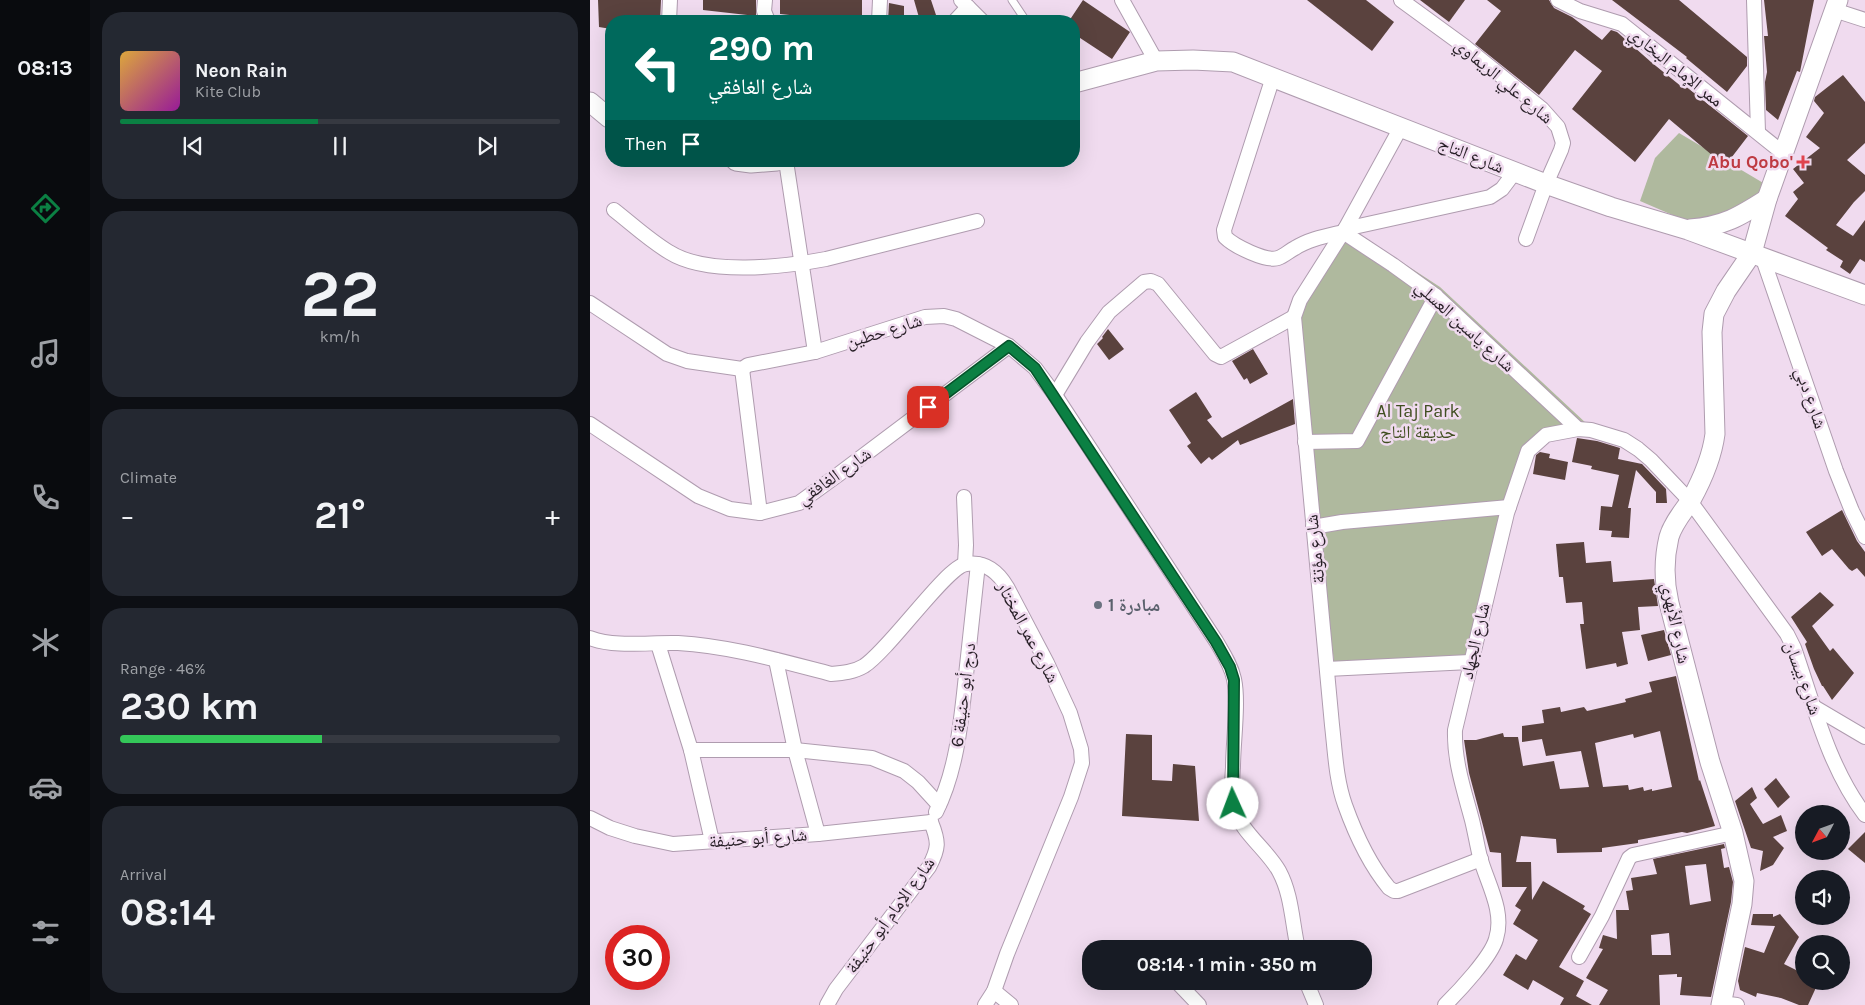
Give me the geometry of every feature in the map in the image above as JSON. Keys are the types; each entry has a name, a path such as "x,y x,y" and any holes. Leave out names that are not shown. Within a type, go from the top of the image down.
{"street":[{"path":"669,15 670,0"},
{"path":"765,0 766,15"},
{"path":"879,15 880,0"},
{"path":"1122,0 1156,61"},
{"name":"شارع علي الريماوي","path":"1401,0 1464,46 1542,109 1558,127 1562,143 1561,150 1546,184 1526,239"},
{"name":"ممر الإمام البخاري","path":"1558,0 1580,11 1622,24 1783,153"},
{"path":"1754,0 1758,132"},
{"path":"959,15 967,2 977,15"},
{"path":"1836,5 1865,20"},
{"name":"شارع الأبهري","path":"1726,1004 1744,888 1732,833 1710,762 1665,584 1670,537 1678,519 1690,502 1713,447 1715,434 1712,332 1714,314 1726,291 1757,255 1767,199 1836,5"},
{"name":"شارع التاج","path":"1080,81 1156,61 1226,61 1242,65 1514,173 1611,207 1688,230 1865,295"},
{"path":"1273,77 1224,230 1225,237 1255,254 1271,258 1280,257 1324,236 1490,197 1502,189 1514,173"},
{"path":"590,102 605,115"},
{"path":"590,111 605,117"},
{"name":"شارع مؤتة","path":"1401,127 1344,231 1300,300 1294,317 1337,768 1345,804 1362,845 1389,888 1398,891 1481,859"},
{"path":"787,167 815,352"},
{"path":"1688,230 1728,222 1767,199"},
{"path":"614,210 669,252 686,260 709,265 747,268 801,264 977,221"},
{"name":"شارع ياسين العسلي","path":"1344,231 1436,296 1578,430"},
{"name":"شارع دبي","path":"1757,255 1836,471 1865,537"},
{"path":"1055,395 1087,342 1109,312 1144,282 1151,281 1158,284 1215,354 1221,357 1294,317"},
{"path":"1306,442 1357,441 1436,296"},
{"name":"شارع حطين","path":"590,303 648,343 667,354 687,361 742,369 748,365 815,352 925,317 944,316 956,319 1009,346 1035,368 1055,395 1216,642 1230,667 1234,680 1235,696 1233,804 1237,816 1244,827 1266,852 1284,881 1296,940"},
{"name":"شارع الغافقي","path":"590,424 698,496 730,509 760,513 799,503 1009,346"},
{"path":"742,369 760,513"},
{"name":"شارع الجهاد","path":"1444,1005 1489,953 1496,940 1499,926 1494,895 1481,859 1454,747 1455,730 1509,507 1528,451 1546,436 1578,430 1591,430 1608,434 1624,440 1638,449 1651,460 1690,502"},
{"name":"درج أبو حنيفة 6","path":"931,822 944,794 957,747 962,710 972,564 966,545 964,497"},
{"name":"شارع بيسان","path":"1690,502 1787,634 1794,648 1832,759 1854,800 1865,815"},
{"path":"1313,527 1342,522 1509,507"},
{"path":"590,638 624,643 677,643 726,649 831,674 854,671 864,666 882,651 957,569 972,564"},
{"name":"شارع عمر المختار","path":"972,564 991,568 1007,586 1070,713 1081,749 1082,763 1071,797 1006,954 994,991 985,1005"},
{"path":"658,644 691,750 712,841"},
{"path":"776,660 795,750 818,834"},
{"path":"1327,668 1470,662"},
{"path":"1814,707 1865,738"},
{"path":"691,750 795,750 872,758 904,771 918,782 939,805"},
{"name":"شارع أبو حنيفة","path":"590,818 610,828 635,836 673,844 818,834 931,822"},
{"name":"شارع الإمام أبو حنيفة","path":"828,1005 836,989 929,867 938,847 937,836 931,822"},
{"path":"1579,957 1602,916 1629,858 1651,850 1732,833"},
{"path":"1185,990 1199,1005"},
{"path":"1310,990 1316,1005"},
{"path":"994,991 1011,1005"}],"lane":[{"path":"1012,0 1022,15"}],"green space":[{"path":"1679,133 1765,184 1751,204 1698,226 1640,201 1655,158"},
{"name":"Al Taj Park حديقة التاج","path":"1351,229 1440,287 1588,425 1527,447 1472,660 1334,662 1317,524 1296,315"}],"building":[{"path":"598,0 661,0 660,15 605,15 605,28 599,27"},
{"path":"703,0 756,0 756,15 703,10"},
{"path":"780,0 862,0 862,15 780,14"},
{"path":"914,0 931,0 936,15 918,15"},
{"path":"1083,0 1130,32 1112,59 1080,38 1080,15 1073,15"},
{"path":"1307,0 1366,0 1394,22 1372,51"},
{"path":"1420,0 1465,0 1449,22"},
{"path":"1487,0 1549,0 1554,8 1572,17 1602,40 1611,30 1617,32 1682,87 1684,85 1748,136 1725,166 1669,119 1635,162 1572,109 1602,71 1575,50 1539,95 1475,44 1501,11"},
{"path":"1612,0 1679,0 1747,57 1747,66 1727,92 1687,57"},
{"path":"1764,0 1814,0 1800,72 1797,71 1778,120 1766,110 1765,82 1767,72 1764,36 1768,36"},
{"path":"889,3 904,6 904,15 888,15"},
{"path":"1843,75 1865,102 1865,143 1847,160 1865,175 1865,191 1836,225 1853,236 1865,220 1865,262 1860,259 1850,274 1840,267 1843,261 1826,250 1828,248 1785,216 1798,199 1793,192 1804,183 1793,169 1820,148 1806,137 1824,113 1814,101 1815,97"},
{"path":"1108,329 1124,349 1109,360 1097,344"},
{"path":"1253,349 1268,374 1250,384 1247,378 1244,380 1232,361"},
{"path":"1196,392 1212,417 1207,420 1222,438 1293,399 1295,424 1240,445 1238,440 1212,460 1209,457 1201,464 1187,446 1191,443 1169,410"},
{"path":"1577,438 1597,441 1620,448 1618,459 1642,464 1666,489 1667,503 1656,503 1656,492 1636,470 1628,508 1631,508 1629,538 1611,537 1612,531 1599,530 1601,506 1612,507 1619,475 1591,469 1592,466 1572,462"},
{"path":"1540,452 1550,454 1549,458 1568,462 1565,480 1533,474 1536,455"},
{"path":"1842,510 1857,541 1865,552 1865,577 1857,568 1852,571 1849,569 1832,549 1822,556 1806,532"},
{"path":"1584,542 1586,563 1611,561 1613,582 1654,579 1658,606 1638,607 1640,630 1622,632 1628,664 1617,667 1616,663 1586,669 1580,624 1584,624 1582,602 1566,603 1563,577 1559,577 1556,544"},
{"path":"1820,592 1834,605 1812,626 1830,651 1833,648 1854,673 1832,700 1822,686 1814,669 1805,644 1807,642 1791,617"},
{"path":"1664,630 1671,655 1648,661 1641,635"},
{"path":"1676,676 1699,781 1715,826 1687,833 1682,832 1638,840 1638,843 1602,848 1602,852 1557,853 1556,839 1521,836 1516,862 1531,862 1532,900 1543,881 1585,906 1583,909 1591,914 1559,967 1584,981 1576,996 1592,1005 1560,1005 1564,998 1533,980 1528,990 1503,975 1516,954 1526,960 1538,940 1513,924 1521,910 1515,906 1527,887 1502,887 1501,853 1490,852 1469,773 1464,740 1476,740 1503,733 1504,737 1518,737 1523,766 1554,761 1560,789 1589,787 1581,751 1546,756 1542,739 1522,742 1522,726 1544,723 1542,710 1560,707 1561,712 1584,707 1587,711 1626,702 1625,699 1652,692 1649,682","holes":["1660,731 1672,787 1652,791 1652,789 1644,791 1643,787 1629,790 1628,785 1603,787 1595,743 1633,734 1634,738"]},
{"path":"1126,734 1152,735 1152,780 1172,781 1173,764 1195,766 1199,821 1122,816"},
{"path":"1776,778 1790,797 1778,808 1764,789"},
{"path":"1752,787 1757,798 1750,804 1763,824 1781,815 1787,831 1773,837 1784,848 1773,865 1760,871 1763,851 1751,848 1735,801"},
{"path":"1865,832 1865,863 1850,851 1850,847"},
{"path":"1724,844 1725,848 1721,849 1724,868 1729,867 1733,882 1731,902 1711,997 1680,995 1682,977 1677,977 1677,974 1659,975 1660,1005 1599,1005 1608,990 1586,978 1603,949 1599,948 1603,935 1617,939 1616,910 1629,910 1626,891 1633,890 1631,878 1657,874 1653,859","holes":["1706,864 1711,901 1690,905 1685,866","1669,933 1671,955 1652,955 1651,935"]},
{"path":"1753,914 1773,914 1773,917 1780,914 1797,935 1795,935 1795,944 1784,964 1795,970 1795,990 1815,990 1808,1005 1799,1005 1781,998 1757,993 1756,997 1740,990 1738,981 1745,947 1764,953 1775,926 1751,925"}],"place":[{"name":"Abu Qobo'","path":"1803,162"},
{"name":"مبادرة 1","path":"1098,605"}],"route":[{"path":"928,407 1009,346 1026,358 1035,368 1055,395 1216,642 1230,667 1234,680 1235,696 1233,804"}]}
